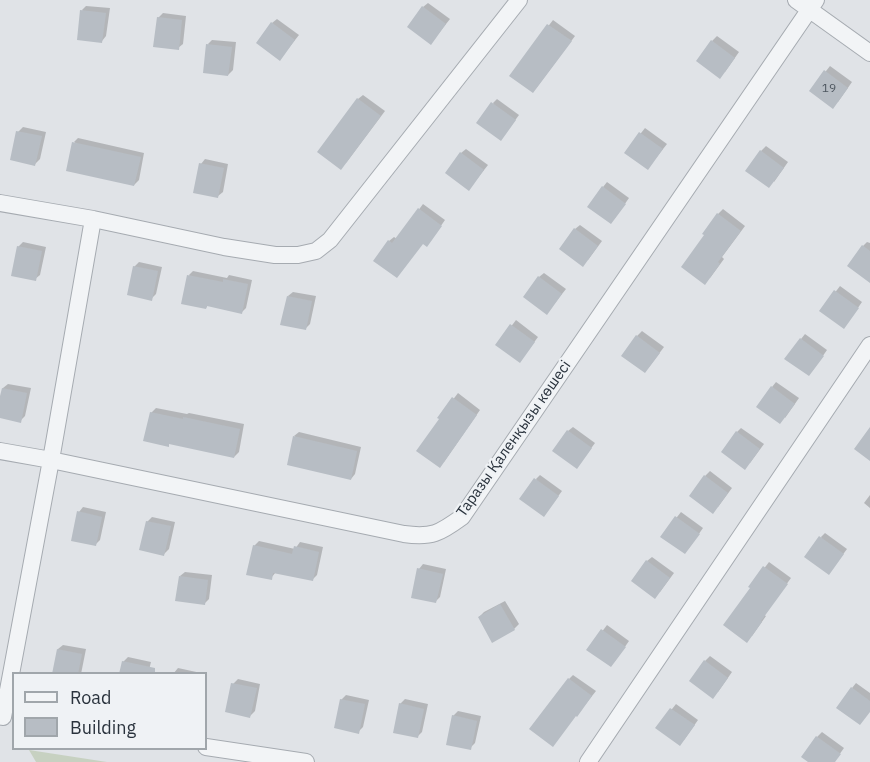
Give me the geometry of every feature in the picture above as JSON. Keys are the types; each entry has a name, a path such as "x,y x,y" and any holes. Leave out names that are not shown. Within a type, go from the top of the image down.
{"street":[{"path":"0,203 93,219 224,248 275,255 298,255 316,251 330,240 519,0"},
{"path":"807,3 870,53"},
{"name":"Таразы Қаленқызы көшесі","path":"0,451 421,537 448,527 462,517 807,3"},
{"path":"14,672 93,219"},
{"path":"588,762 870,345"},
{"path":"6,718 12,684"},
{"path":"207,747 306,762"}],"green space":[{"path":"29,750 107,762 36,762"}],"building":[{"path":"422,6 446,24 431,45 407,27"},
{"path":"80,10 106,13 102,43 77,40"},
{"path":"157,17 182,20 179,50 153,47"},
{"path":"271,22 295,40 280,61 256,43"},
{"path":"547,24 572,41 533,93 509,76"},
{"path":"711,40 735,58 720,79 696,61"},
{"path":"206,44 232,47 228,76 203,73"},
{"path":"824,70 848,88 833,109 809,91"},
{"path":"357,98 381,116 341,170 317,152"},
{"path":"491,102 516,120 501,141 476,123"},
{"path":"16,131 42,136 35,166 10,160"},
{"path":"639,132 663,149 648,170 624,153"},
{"path":"72,142 141,157 134,186 66,171"},
{"path":"760,150 784,168 769,188 745,171"},
{"path":"460,152 484,170 469,191 445,173"},
{"path":"199,163 224,168 218,198 193,193"},
{"path":"602,186 626,204 611,224 587,207"},
{"path":"418,208 442,226 427,247 423,244 397,278 373,261 388,240 392,243"},
{"path":"717,213 741,231 718,262 720,264 705,285 681,267"},
{"path":"574,228 598,246 583,267 559,249"},
{"path":"862,245 870,251 870,283 847,266"},
{"path":"17,246 42,251 36,281 11,276"},
{"path":"133,266 158,271 152,301 127,295"},
{"path":"187,275 248,284 242,314 207,306 206,309 181,304"},
{"path":"538,276 562,294 547,315 523,297"},
{"path":"834,290 859,308 844,329 819,311"},
{"path":"287,296 312,301 306,330 280,325"},
{"path":"510,324 535,342 520,363 495,345"},
{"path":"636,335 660,353 645,373 621,356"},
{"path":"800,338 824,356 809,376 784,359"},
{"path":"771,386 795,404 780,424 756,407"},
{"path":"2,388 27,393 21,423 0,418"},
{"path":"452,397 477,415 440,468 416,451"},
{"path":"150,412 240,429 234,458 169,444 169,447 143,441"},
{"path":"870,427 870,461 854,449"},
{"path":"567,430 592,448 577,469 552,451"},
{"path":"736,431 760,449 745,470 721,452"},
{"path":"293,436 357,451 351,480 287,465"},
{"path":"704,475 728,493 713,514 689,496"},
{"path":"534,478 559,496 544,517 519,499"},
{"path":"77,511 102,517 96,546 71,541"},
{"path":"675,516 700,534 685,554 660,537"},
{"path":"146,521 171,526 164,556 139,550"},
{"path":"819,536 844,554 829,575 804,557"},
{"path":"253,545 292,554 294,546 319,552 313,581 273,573 272,580 246,575"},
{"path":"646,560 670,578 655,599 631,581"},
{"path":"763,566 788,584 747,643 723,625"},
{"path":"417,568 443,574 436,603 411,598"},
{"path":"179,576 208,580 205,605 175,601"},
{"path":"500,604 515,630 492,643 478,617"},
{"path":"601,629 626,647 611,667 586,650"},
{"path":"57,649 82,654 78,672 52,672"},
{"path":"704,660 728,678 713,699 689,681"},
{"path":"122,661 155,668 155,672 119,672"},
{"path":"568,678 592,696 553,747 529,729"},
{"path":"231,683 257,688 250,718 225,712"},
{"path":"851,687 870,701 870,712 860,725 836,708"},
{"path":"340,699 365,704 359,734 334,728"},
{"path":"399,703 424,709 418,738 393,733"},
{"path":"670,708 695,725 680,746 655,728"},
{"path":"452,715 477,721 471,750 446,745"},
{"path":"816,736 841,754 835,762 808,762 801,757"}]}
